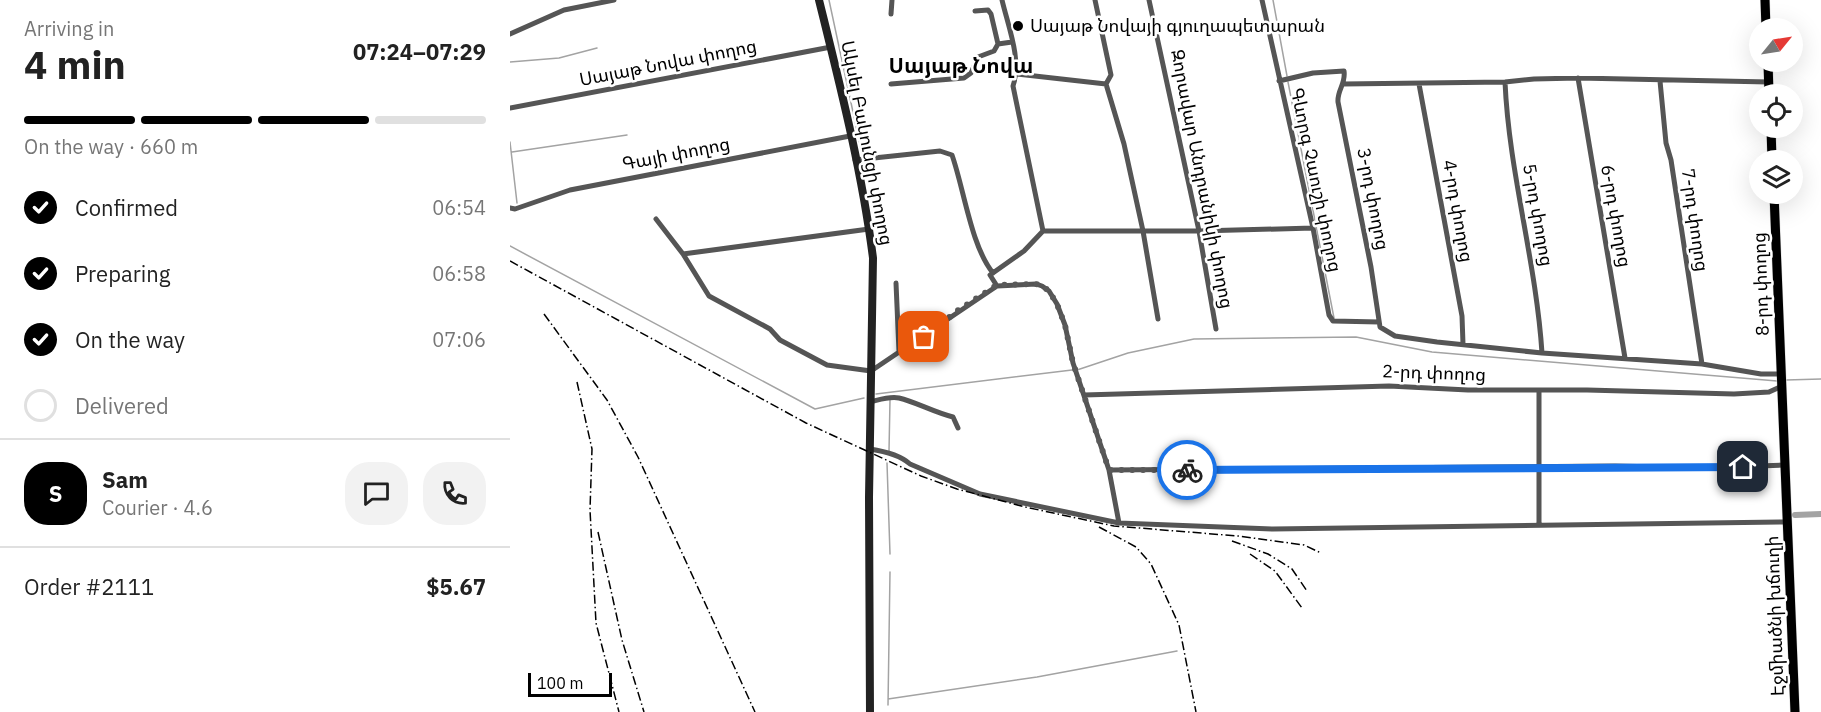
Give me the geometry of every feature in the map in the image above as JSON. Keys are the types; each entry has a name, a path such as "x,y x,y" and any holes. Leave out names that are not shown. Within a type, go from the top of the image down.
{"main road":[{"name":"Ակսել Բակունցի փողոց","path":"819,0 850,136 873,258 868,497 870,712"},
{"path":"1765,0 1766,18"},
{"path":"1768,72 1769,82"},
{"name":"8-րդ փողոց","path":"1774,204 1785,465"},
{"name":"Էջմիածնի խճուղի","path":"1785,465 1795,712"}],"street":[{"path":"510,34 564,10 614,0"},
{"path":"891,14 892,0"},
{"path":"1002,0 1017,74 1013,86 1043,231"},
{"path":"1095,0 1111,75 1106,84 1124,144 1143,231 1158,319"},
{"name":"Զորավար Անդրանիկի փողոց","path":"1149,0 1199,231 1216,329"},
{"name":"Գևորգ Չաուշի փողոց","path":"1262,0 1313,228 1329,315 1333,321 1379,322"},
{"path":"891,84 964,78 971,74 978,57 994,51 998,44 991,14 988,10 975,11"},
{"path":"998,44 1012,42"},
{"name":"Սայաթ Նովա փողոց","path":"510,108 831,47"},
{"path":"1279,81 1313,73 1344,71 1343,84 1505,82 1578,78 1769,82"},
{"path":"1017,74 1106,84"},
{"name":"6-րդ փողոց","path":"1578,78 1625,358"},
{"name":"7-րդ փողոց","path":"1660,81 1666,143 1671,160 1702,364"},
{"name":"5-րդ փողոց","path":"1505,82 1506,122 1539,310 1542,352"},
{"name":"3-րդ փողոց","path":"1343,84 1339,89 1338,102 1371,267 1379,322"},
{"name":"4-րդ փողոց","path":"1419,84 1462,316 1463,344"},
{"name":"Գայի փողոց","path":"510,208 515,209 570,190 850,136"},
{"path":"855,160 940,151 952,155 972,224 986,264 993,273"},
{"path":"656,219 683,254 709,296 770,329 780,340 827,364 871,371 997,285 1036,284 1049,291 1065,325 1076,373 1109,470 1119,523"},
{"path":"997,285 990,275 1024,251 1043,231 1313,228"},
{"path":"683,254 869,229"},
{"path":"896,283 899,352"},
{"path":"1379,322 1380,327 1395,336 1542,352 1702,364 1761,374 1781,374"},
{"name":"2-րդ փողոց","path":"1084,395 1389,386 1468,390 1525,389 1734,394 1769,392 1782,386"},
{"path":"1539,390 1539,525"},
{"path":"870,402 899,398 936,413 953,417 958,428"},
{"path":"870,449 906,460 910,464 960,483 981,494 1119,523 1273,529 1787,520"},
{"path":"1109,470 1615,466 1702,468 1785,465"}],"waterway":[{"path":"829,0 862,154"},
{"path":"1273,0 1287,76"},
{"path":"510,62 559,58 597,48"},
{"path":"1288,82 1334,318"},
{"path":"512,152 627,135"},
{"path":"510,142 517,203"},
{"path":"510,246 815,409 864,398"},
{"path":"1077,370 1128,353 1194,339 1356,337 1432,352 1777,381"},
{"path":"876,394 1072,370"},
{"path":"1786,380 1821,379"},
{"path":"889,451 890,400"},
{"path":"887,463 890,554"},
{"path":"1795,515 1821,514"},
{"path":"888,705 890,572"},
{"path":"888,699 1037,677 1177,651"}],"railway":[{"path":"510,261 806,423 921,476 957,489 1025,507 1114,526 1238,536 1304,545 1321,553"},
{"path":"544,314 607,400 638,457 755,712"},
{"path":"577,382 592,449 590,510 596,623 619,712"},
{"path":"1099,527 1136,547 1151,564 1179,625 1196,712"},
{"path":"598,532 622,640 644,712"},
{"path":"1232,541 1268,554 1292,569 1307,591"},
{"path":"1250,554 1275,571 1302,608"}],"way so far":[{"path":"924,337 957,311 997,285 1036,284 1042,286 1049,291 1057,304 1065,325 1073,363 1109,470 1187,470"}],"place":[{"name":"Սայաթ Նովայի գյուղապետարան","path":"1018,26"}],"district":[{"name":"Սայաթ Նովա","path":"961,66"}],"route":[{"path":"1187,470 1743,467"}]}
